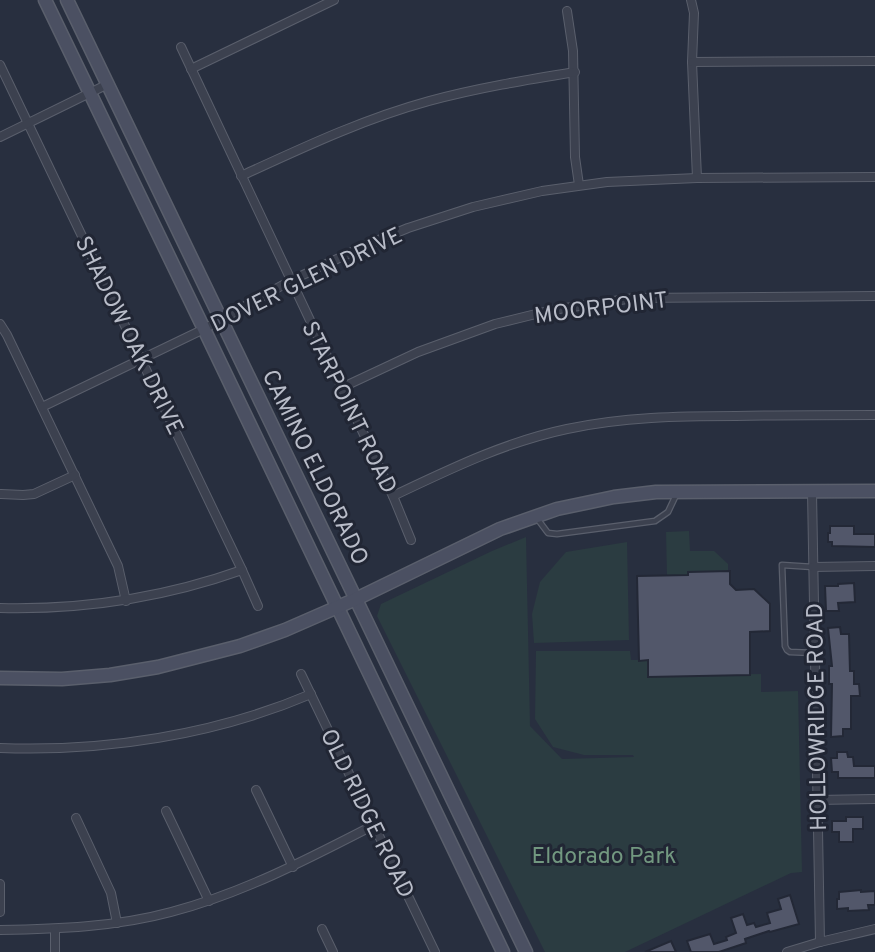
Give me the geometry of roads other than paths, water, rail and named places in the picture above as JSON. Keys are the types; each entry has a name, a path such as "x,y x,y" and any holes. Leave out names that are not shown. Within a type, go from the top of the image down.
{"main road":[{"name":"CAMINO ELDORADO","path":"45,0 503,952"},
{"name":"CAMINO ELDORADO","path":"67,0 526,952"},
{"path":"0,678 62,679 110,675 158,667 240,646 337,608 495,531 557,509 614,497 656,492 875,491"}],"street":[{"path":"191,69 334,0"},
{"path":"691,0 694,13 692,62 697,178"},
{"path":"567,11 575,72 575,157 579,186"},
{"name":"STARPOINT ROAD","path":"181,47 394,496 411,540"},
{"path":"692,62 875,61"},
{"name":"SHADOW OAK DRIVE","path":"0,65 258,606"},
{"path":"241,176 324,138 428,101 490,86 575,72"},
{"path":"0,137 108,84"},
{"name":"DOVER GLEN DRIVE","path":"42,407 204,329 290,281 369,244 473,207 542,191 607,182 697,178 875,177"},
{"name":"MOORPOINT","path":"341,388 418,352 495,324 552,310 634,298 875,296"},
{"path":"0,324 8,335 118,566 126,601"},
{"path":"394,496 464,462 509,445 565,429 670,416 875,415"},
{"path":"1,494 34,494 75,475"},
{"name":"HOLLOWRIDGE ROAD","path":"811,492 820,942"},
{"path":"813,567 875,566"},
{"path":"0,608 39,609 126,601 210,581 242,570"},
{"name":"OLD RIDGE ROAD","path":"301,674 435,952"},
{"path":"0,748 33,750 158,738 236,720 311,694"},
{"path":"257,790 293,867"},
{"path":"817,800 875,799"},
{"path":"166,811 209,901"},
{"path":"76,818 111,893 117,923"},
{"path":"0,930 55,929 117,923 169,913 250,886 374,825"},
{"path":"0,884 0,912"},
{"path":"55,929 55,952"},
{"path":"322,929 329,951"},
{"path":"787,952 875,929"}],"lane":[{"path":"536,517 551,534 655,521 668,512 677,492"},
{"path":"813,567 782,565 786,650 814,653"}],"park label":[{"name":"Eldorado Park","path":"604,855"}]}
